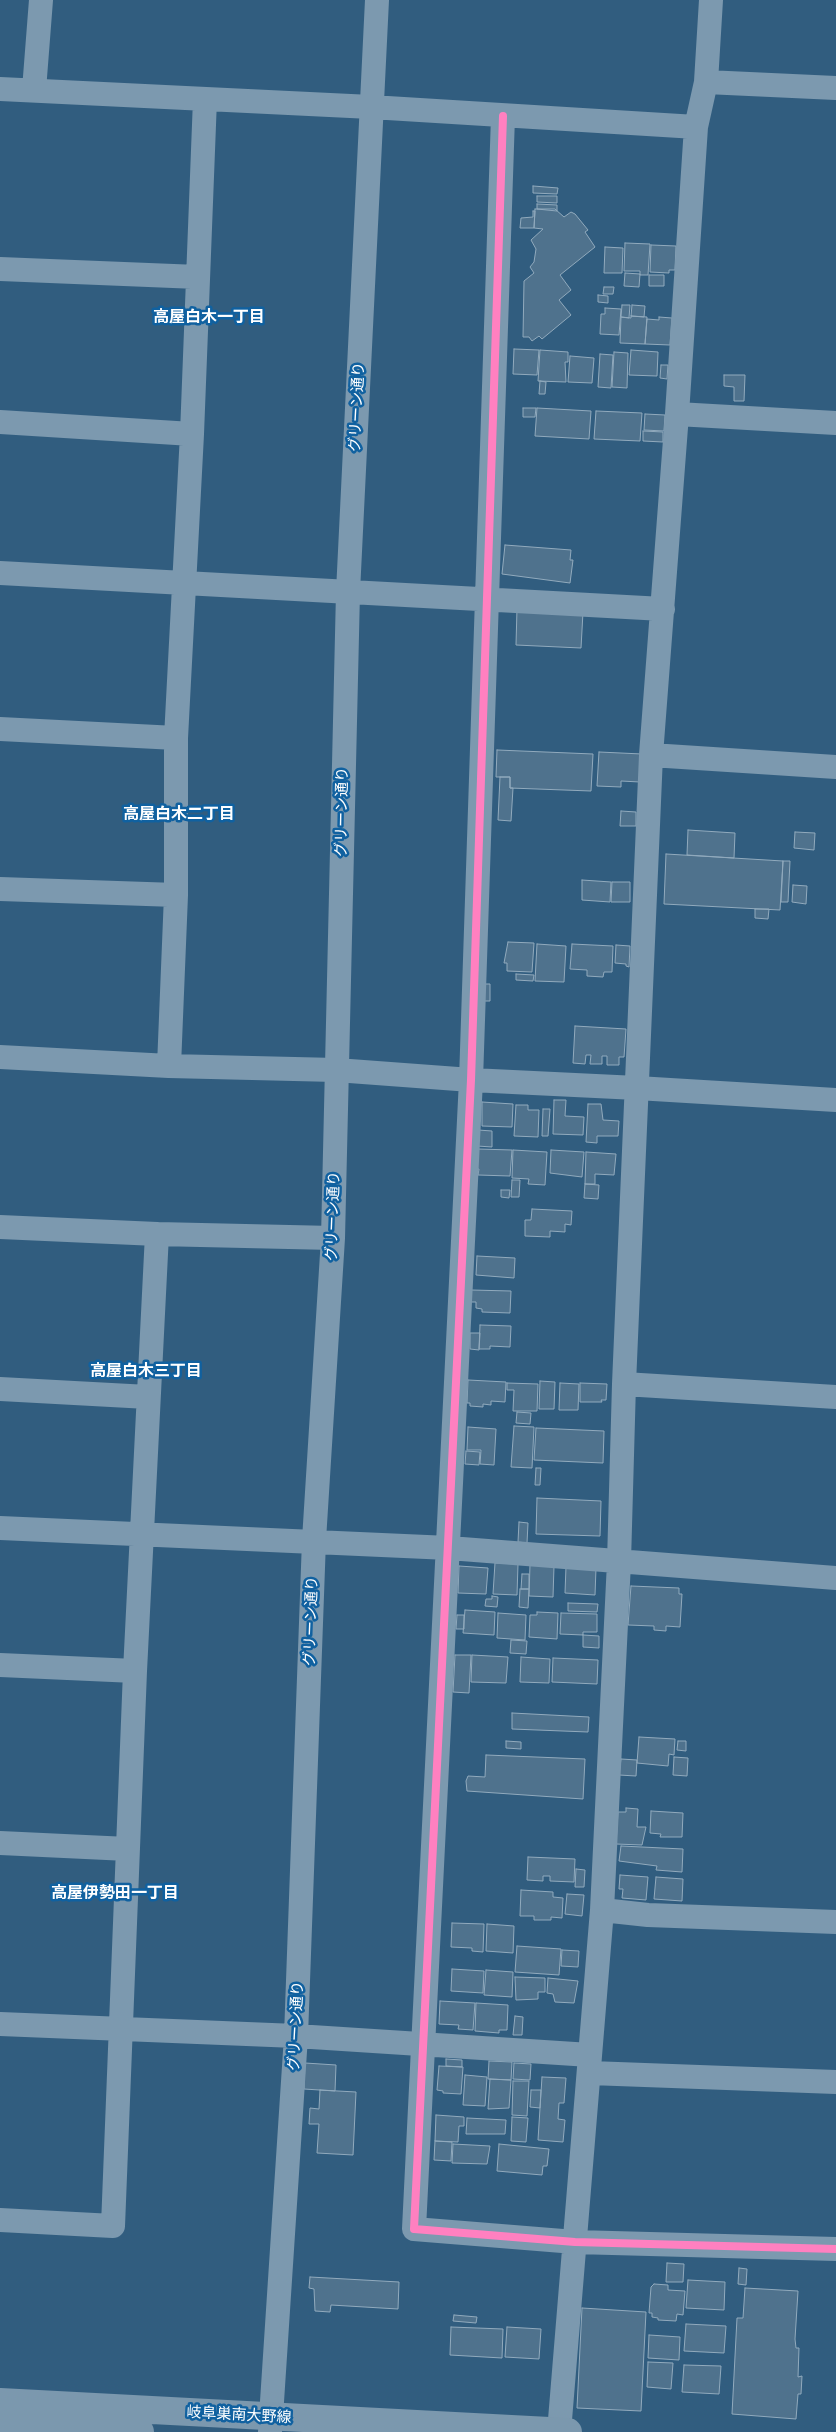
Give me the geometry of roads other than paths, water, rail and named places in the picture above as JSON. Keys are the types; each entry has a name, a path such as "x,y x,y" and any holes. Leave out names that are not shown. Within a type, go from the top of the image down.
{"main road":[{"name":"岐阜巣南大野線","path":"0,2402 270,2424 568,2432"},
{"path":"0,2426 140,2432"}],"street":[{"path":"34,90 40,0"},
{"name":"グリーン通り","path":"270,2424 296,2036 314,1540 333,1238 348,592 377,0"},
{"path":"559,2432 602,1910 619,1562 624,1384 651,755 677,414 696,127 706,82 711,0"},
{"path":"706,82 836,88"},
{"path":"0,89 371,107 696,127"},
{"path":"170,1066 176,895 176,738 192,434 205,99"},
{"path":"503,116 485,600 471,1080 425,2044 414,2229 575,2242 836,2249"},
{"path":"0,269 198,278"},
{"path":"677,414 836,423"},
{"path":"0,422 192,434"},
{"path":"0,573 662,609"},
{"path":"0,730 176,738"},
{"path":"651,755 836,767"},
{"path":"0,889 176,895"},
{"path":"0,1057 170,1066 336,1070 471,1080 836,1100"},
{"path":"0,1227 157,1234 333,1238"},
{"path":"0,2220 113,2226 134,1672 157,1234"},
{"path":"624,1384 836,1397"},
{"path":"0,1388 148,1398"},
{"path":"0,1528 142,1536 314,1540 449,1548 836,1578"},
{"path":"0,1665 134,1672"},
{"path":"0,1843 128,1849"},
{"path":"602,1910 648,1915 836,1922"},
{"path":"0,2024 296,2036 425,2044 590,2064 836,2082"}],"district":[{"name":"高屋白木一丁目","path":"209,317"},
{"name":"高屋白木二丁目","path":"179,814"},
{"name":"高屋白木三丁目","path":"146,1371"},
{"name":"高屋伊勢田一丁目","path":"115,1893"}]}
